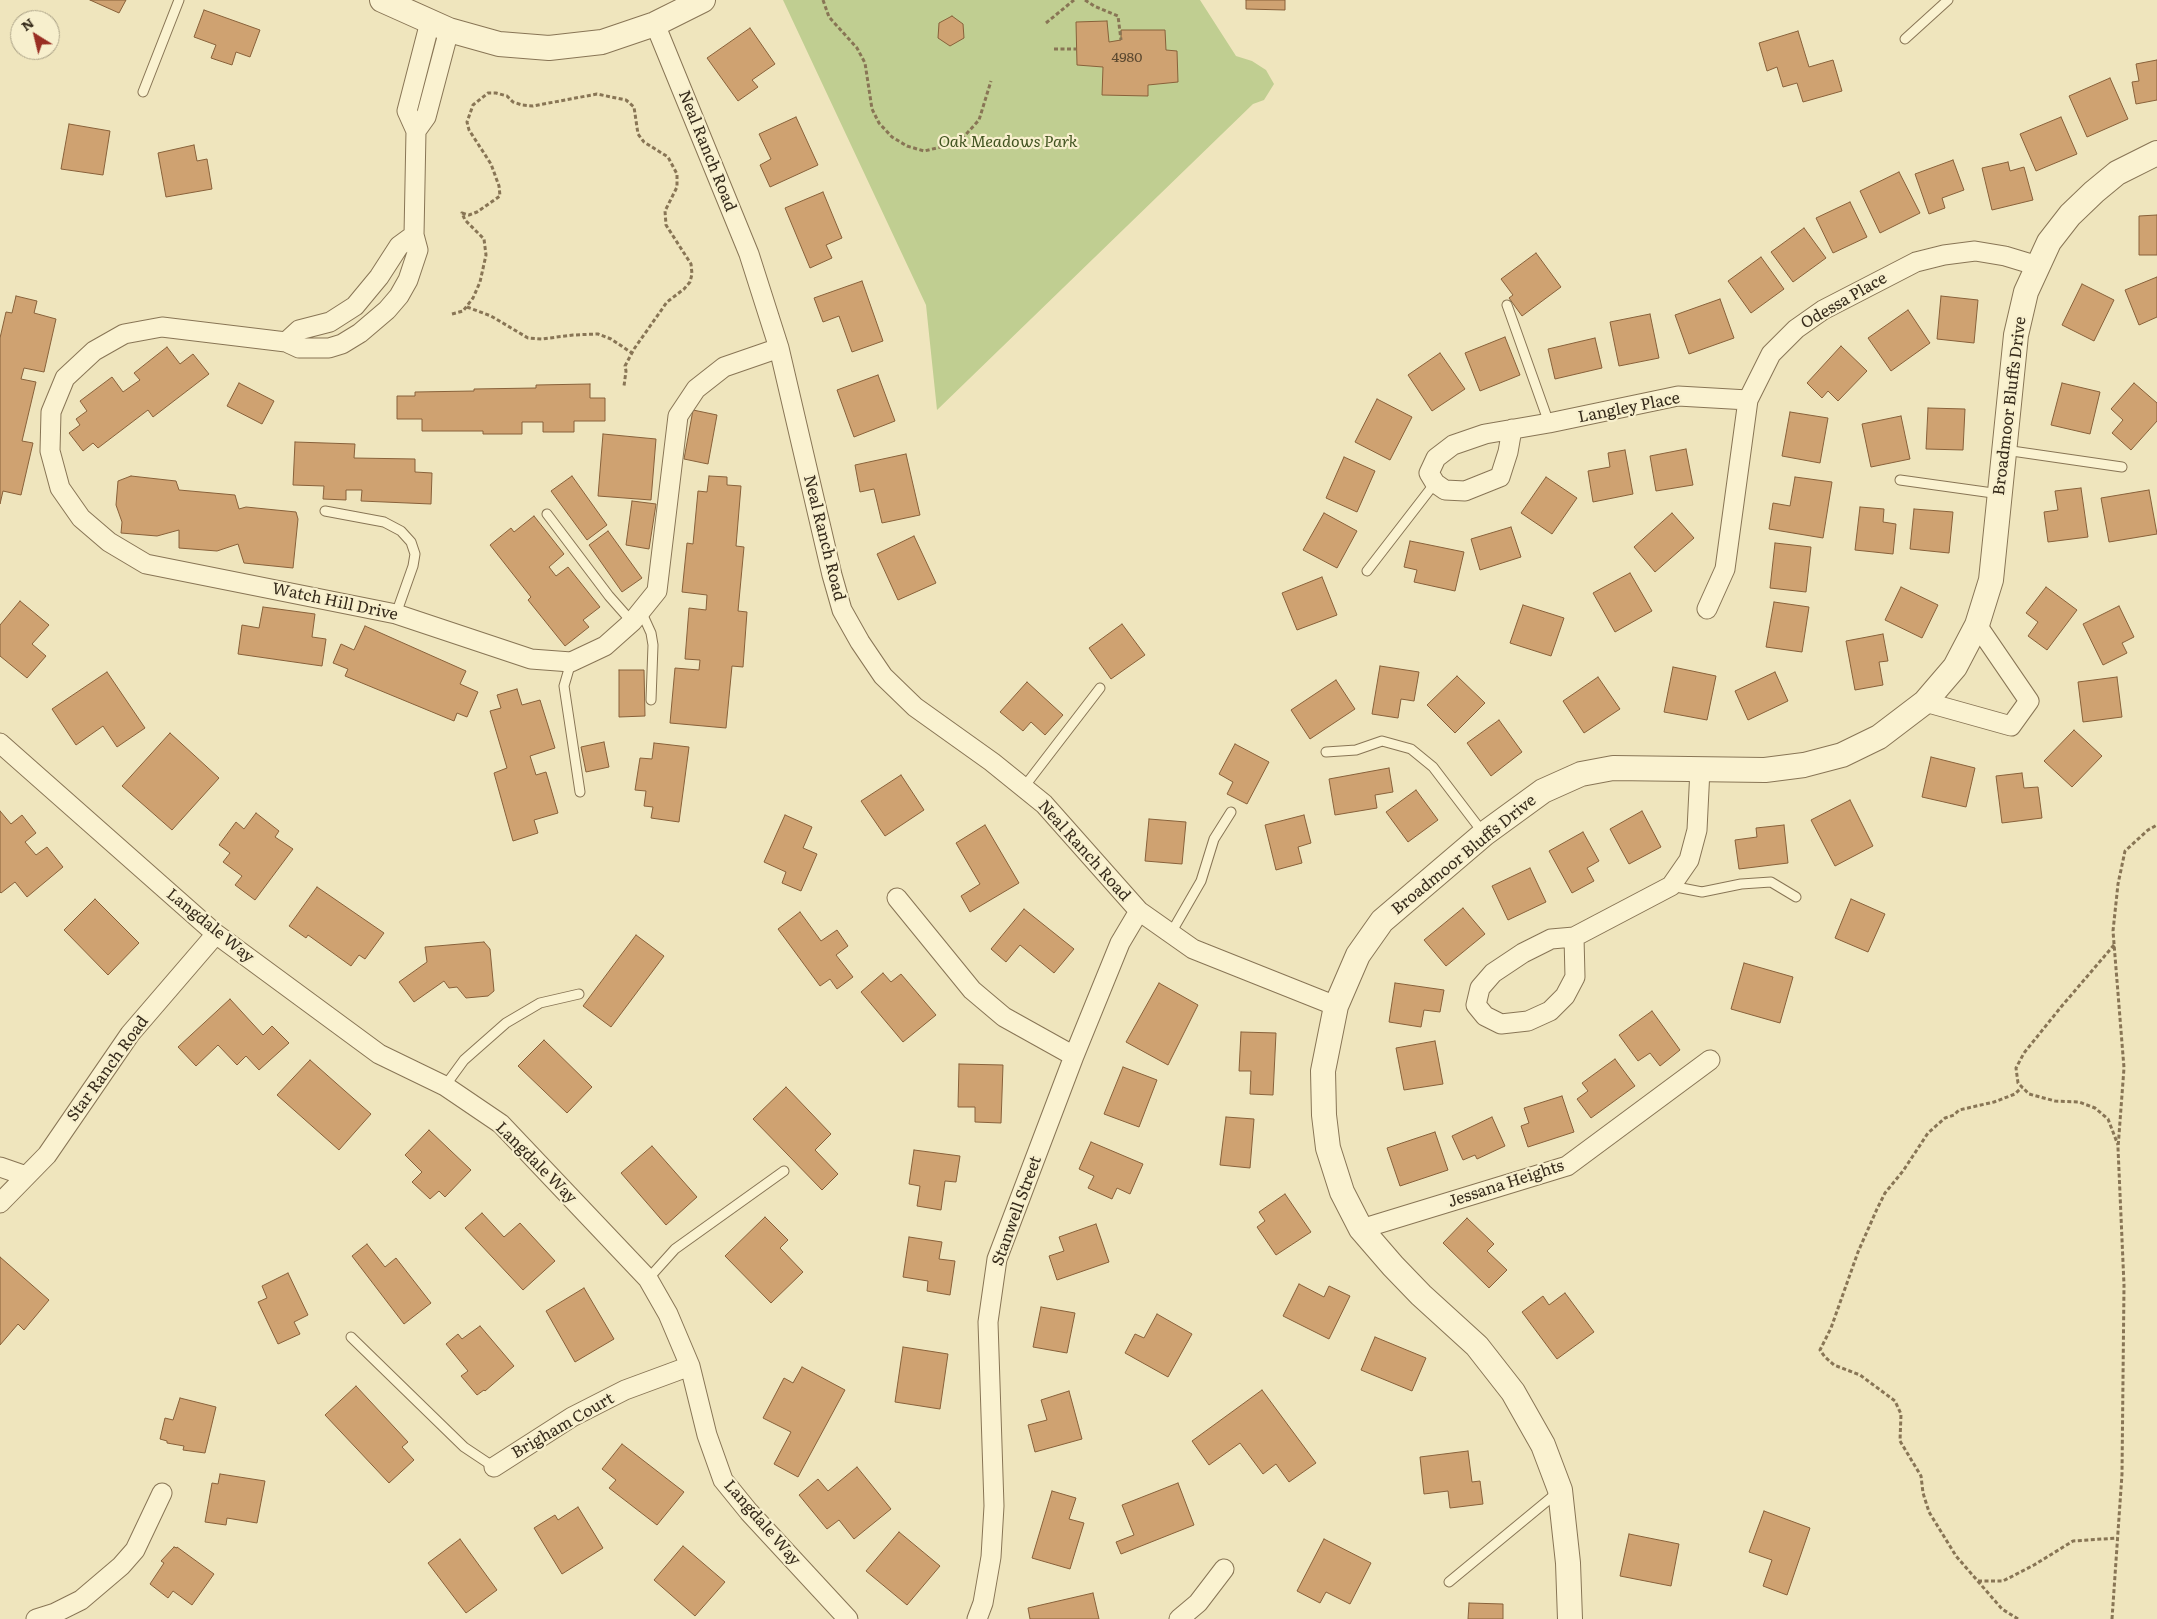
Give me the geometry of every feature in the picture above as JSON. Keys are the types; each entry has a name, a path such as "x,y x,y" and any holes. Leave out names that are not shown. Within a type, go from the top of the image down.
{"street":[{"path":"383,0 440,26 499,44 549,48 602,42 655,24 703,0"},
{"name":"Neal Ranch Road","path":"655,24 749,254 779,348 832,575 842,610 860,642 883,676 915,707 992,762 1044,804 1139,911 1193,949 1336,1006"},
{"name":"Watch Hill Drive","path":"440,26 407,111 416,131 414,235 418,250 408,280 399,296 374,322 348,340 329,348 299,348 286,342 162,327 124,334 94,351 64,378 50,412 50,451 60,488 81,518 109,542 146,564 396,614 531,659 571,662"},
{"name":"Broadmoor Bluffs Drive","path":"1570,1619 1568,1563 1560,1490 1543,1445 1513,1392 1477,1346 1421,1295 1393,1266 1362,1229 1342,1192 1328,1148 1324,1115 1323,1071 1336,1006 1358,954 1382,921 1484,834 1543,792 1581,774 1613,768 1765,770 1804,765 1842,755 1879,737 1924,702 1955,667 1977,625 1991,580 2016,334 2026,292 2049,242 2070,215 2117,173 2157,153"},
{"path":"286,342 299,330 330,322 355,306 380,276 399,246 414,235"},
{"name":"Odessa Place","path":"1707,609 1725,569 1748,400 1771,354 1796,329 1823,310 1916,262 1944,255 1975,251 2038,266"},
{"path":"571,662 604,646 637,616 657,592 678,416 696,389 724,367 779,348"},
{"name":"Langley Place","path":"1435,483 1429,473 1436,458 1453,445 1485,434 1549,423 1678,396 1748,400"},
{"path":"1435,483 1445,490 1464,490 1500,477 1508,452 1512,430"},
{"path":"1924,702 2011,726 2029,701 1977,625"},
{"name":"Langdale Way","path":"0,744 216,934 379,1054 445,1086 501,1124 648,1279 668,1314 690,1366 707,1435 723,1480 749,1512 848,1619"},
{"path":"1574,936 1575,977 1565,996 1550,1011 1528,1021 1501,1024 1485,1016 1476,1005 1480,988 1493,973 1523,953 1552,939 1574,936 1671,886 1689,860 1697,830 1700,769"},
{"path":"897,898 972,990 1004,1017 1074,1056"},
{"name":"Stanwell Street","path":"977,1619 983,1603 991,1557 994,1506 988,1322 997,1259 1074,1056 1120,944 1139,911"},
{"name":"Star Ranch Road","path":"0,1203 47,1155 130,1034 216,934"},
{"name":"Jessana Heights","path":"1362,1229 1567,1166 1710,1060"},
{"path":"0,1167 26,1176"},
{"name":"Brigham Court","path":"494,1467 572,1417 625,1390 690,1366"},
{"path":"36,1619 55,1613 81,1600 121,1566 135,1550 162,1493"},
{"path":"1179,1619 1198,1603 1224,1569"}],"lane":[{"path":"143,92 179,0"},
{"path":"1905,39 1948,0"},
{"path":"1507,305 1549,423"},
{"path":"2005,450 2122,467"},
{"path":"1900,480 2000,494"},
{"path":"1367,571 1435,483"},
{"path":"325,511 384,522 401,531 411,542 415,554 413,566 396,614"},
{"path":"547,514 609,596 637,616 651,633 653,645 651,700"},
{"path":"571,662 564,686 580,792"},
{"path":"1024,788 1100,688"},
{"path":"1326,752 1356,750 1382,741 1411,749 1434,767 1484,834"},
{"path":"1171,933 1201,881 1214,839 1231,812"},
{"path":"1671,886 1702,892 1741,884 1771,882 1796,897"},
{"path":"445,1086 464,1060 506,1023 540,1003 579,994"},
{"path":"648,1279 674,1249 784,1171"},
{"path":"352,1337 464,1447 494,1467"},
{"path":"1449,1582 1560,1490"}],"path":[{"path":"823,0 829,17 857,48 866,63 872,109 879,123 892,137 907,146 924,152 958,143 979,120 991,81"},
{"path":"1065,0 1067,5"},
{"path":"1046,23 1074,0"},
{"path":"1085,0 1118,16 1121,40"},
{"path":"1054,49 1076,49"},
{"path":"452,314 463,311 473,298 480,282 486,255 484,239 465,220 462,213 469,215 478,212 500,196 499,186 491,164 469,130 467,122 473,105 488,93 507,96 513,102 533,106 597,94 626,100 634,107 638,134 644,142 668,157 677,174 677,188 665,211 666,225 691,264 692,274 690,282 667,302 632,353 625,366 624,386"},
{"path":"467,307 491,316 528,338 542,339 598,334 611,339 632,353"},
{"path":"2112,1619 2122,1474 2124,1285 2118,1148 2124,1068 2113,931 2117,893 2125,852 2157,824"},
{"path":"2114,944 2024,1053 2016,1068 2018,1082 2029,1094 2055,1101 2079,1102 2096,1108 2108,1119 2118,1148"},
{"path":"2018,1619 2002,1609 1956,1556 1929,1512 1923,1493 1921,1476 1900,1440 1901,1414 1895,1401 1860,1375 1834,1365 1820,1350 1834,1320 1858,1252 1877,1209 1885,1193 1903,1171 1928,1132 1945,1118 1954,1115 1959,1110 1994,1102 2015,1094 2022,1087"},
{"path":"1978,1581 2003,1581 2073,1541 2117,1538"}],"green space":[{"name":"Oak Meadows Park","path":"783,0 1200,0 1236,56 1252,61 1266,70 1274,84 1264,100 1253,104 937,410 926,305"}],"building":[{"path":"90,0 126,0 119,13"},
{"path":"1246,0 1285,0 1285,10 1246,9"},
{"path":"204,10 260,30 250,57 236,52 232,65 211,58 216,45 194,37"},
{"path":"952,16 963,24 964,38 950,46 938,38 939,23"},
{"path":"1107,21 1109,42 1121,40 1121,30 1165,30 1166,50 1177,51 1178,82 1148,85 1148,96 1102,95 1103,67 1077,65 1076,22"},
{"path":"750,28 775,64 752,80 758,87 738,101 707,58"},
{"path":"1798,31 1809,67 1833,60 1842,91 1803,102 1797,83 1783,87 1777,67 1767,71 1759,43"},
{"path":"2157,60 2157,100 2136,104 2132,82 2139,81 2136,64"},
{"path":"2110,78 2128,119 2087,137 2069,96"},
{"path":"796,117 818,165 770,187 760,165 771,159 759,134"},
{"path":"2061,117 2077,154 2036,171 2020,134"},
{"path":"69,124 110,131 103,175 61,169"},
{"path":"194,145 197,161 207,159 212,189 166,197 158,153"},
{"path":"1953,160 1964,190 1942,198 1945,208 1929,214 1915,174"},
{"path":"2008,162 2010,171 2024,167 2033,200 1992,210 1982,168"},
{"path":"1899,172 1920,213 1880,233 1860,191"},
{"path":"823,192 842,238 826,245 832,258 810,268 785,208"},
{"path":"1850,202 1867,237 1833,253 1816,218"},
{"path":"2157,215 2157,255 2139,255 2139,216"},
{"path":"1804,228 1826,258 1793,282 1771,252"},
{"path":"1536,253 1561,287 1522,316 1509,298 1513,295 1501,279"},
{"path":"1761,257 1784,289 1751,313 1728,281"},
{"path":"2157,277 2157,317 2139,325 2125,290"},
{"path":"862,281 883,341 852,352 839,316 823,322 814,298"},
{"path":"2082,284 2114,300 2094,341 2062,325"},
{"path":"16,296 37,301 34,313 56,319 44,372 24,368 21,379 36,382 22,441 33,443 21,495 3,491 0,504 0,338 6,312 12,313"},
{"path":"1941,296 1978,300 1974,343 1937,339"},
{"path":"1720,299 1734,338 1689,354 1675,315"},
{"path":"1908,310 1930,343 1891,371 1868,338"},
{"path":"1650,314 1659,358 1619,366 1610,322"},
{"path":"1505,337 1520,375 1480,391 1465,353"},
{"path":"1595,338 1602,368 1555,379 1548,349"},
{"path":"1841,346 1867,371 1838,401 1828,391 1822,398 1807,383"},
{"path":"167,347 180,364 193,354 209,374 153,417 148,410 98,448 93,443 83,451 69,433 80,425 76,419 87,411 80,401 112,377 123,392 140,380 134,373"},
{"path":"1440,353 1465,389 1432,411 1408,375"},
{"path":"878,375 895,421 854,437 837,390"},
{"path":"239,383 274,401 262,424 227,406"},
{"path":"2062,383 2100,392 2090,434 2051,425"},
{"path":"2134,383 2157,403 2157,421 2131,450 2112,433 2123,420 2111,409"},
{"path":"590,384 590,398 605,398 605,421 574,421 574,432 543,432 543,422 522,422 522,434 483,434 483,431 422,431 422,419 397,419 397,396 415,396 415,392 474,391 474,389 536,388 536,385"},
{"path":"1377,399 1412,417 1390,460 1355,442"},
{"path":"1928,408 1965,409 1963,450 1926,449"},
{"path":"693,410 717,415 708,464 684,459"},
{"path":"1790,412 1828,418 1820,463 1782,456"},
{"path":"1901,416 1910,459 1871,467 1862,424"},
{"path":"603,434 656,439 651,500 598,496"},
{"path":"295,442 355,444 354,458 415,459 415,472 432,473 431,504 361,501 362,490 346,490 346,500 323,499 324,486 293,485"},
{"path":"1686,449 1693,485 1656,491 1650,456"},
{"path":"1625,450 1633,494 1593,502 1588,471 1610,467 1608,453"},
{"path":"906,454 920,515 882,523 874,489 860,492 855,465"},
{"path":"1344,457 1375,471 1357,512 1326,498"},
{"path":"131,476 176,481 179,490 235,495 239,509 246,507 296,512 298,519 293,568 244,563 238,544 217,551 179,548 179,530 157,536 121,533 122,522 116,505 118,481"},
{"path":"572,476 607,525 587,540 551,491"},
{"path":"709,476 727,477 727,485 741,486 736,546 744,547 738,611 747,612 743,667 732,666 726,728 670,723 675,668 699,670 700,660 685,659 689,608 706,610 707,595 682,592 687,543 693,544 698,491 707,492"},
{"path":"1546,477 1577,498 1552,534 1521,513"},
{"path":"1795,477 1832,482 1823,538 1769,529 1773,503 1790,506"},
{"path":"2081,488 2088,537 2048,542 2044,512 2058,510 2055,491"},
{"path":"2149,490 2157,534 2109,542 2101,498"},
{"path":"632,501 656,504 649,549 626,545"},
{"path":"1860,507 1884,509 1883,522 1896,524 1893,554 1855,550"},
{"path":"1914,509 1953,512 1949,553 1910,549"},
{"path":"1324,513 1357,531 1337,568 1303,550"},
{"path":"1672,513 1694,538 1655,572 1634,547"},
{"path":"534,516 564,554 549,567 556,576 568,567 600,607 583,620 589,627 565,646 528,600 531,597 490,545 511,528 514,532"},
{"path":"1511,527 1521,557 1480,570 1471,539"},
{"path":"608,531 642,578 622,592 589,545"},
{"path":"914,536 936,583 898,600 877,554"},
{"path":"1410,541 1464,552 1455,591 1414,582 1417,570 1404,567"},
{"path":"1775,543 1811,547 1806,592 1770,588"},
{"path":"1630,573 1652,611 1615,632 1593,593"},
{"path":"1322,577 1337,615 1297,630 1282,593"},
{"path":"1901,587 1938,605 1922,638 1885,620"},
{"path":"2046,587 2077,610 2047,650 2028,636 2038,622 2026,613"},
{"path":"20,601 49,625 32,644 46,656 27,678 0,656 0,625"},
{"path":"1774,602 1809,607 1802,652 1766,647"},
{"path":"1523,605 1564,618 1551,656 1510,643"},
{"path":"2119,606 2134,637 2122,643 2127,653 2103,665 2083,624"},
{"path":"263,607 315,614 312,637 326,639 322,666 238,654 242,625 259,628"},
{"path":"1122,624 1145,655 1111,679 1089,648"},
{"path":"365,626 466,671 460,684 478,692 467,717 457,713 454,721 345,676 348,669 333,663 341,644 354,650"},
{"path":"1883,634 1888,661 1879,662 1883,685 1855,690 1846,641"},
{"path":"1380,666 1419,672 1414,701 1401,699 1398,718 1372,714"},
{"path":"1673,667 1716,676 1707,720 1664,712"},
{"path":"619,670 644,670 645,716 619,717"},
{"path":"107,672 145,728 117,747 103,726 76,745 52,709"},
{"path":"1775,672 1788,701 1748,720 1735,691"},
{"path":"1457,676 1485,703 1455,733 1427,705"},
{"path":"1598,677 1620,709 1584,733 1563,701"},
{"path":"2117,677 2122,717 2083,722 2078,682"},
{"path":"1336,680 1355,709 1310,739 1291,710"},
{"path":"1027,682 1063,715 1045,735 1031,722 1023,731 1000,712"},
{"path":"517,689 522,705 540,700 555,748 530,756 536,775 546,772 558,813 534,820 538,833 513,841 494,773 507,768 490,711 501,708 497,695"},
{"path":"1499,720 1522,752 1491,776 1467,743"},
{"path":"2074,730 2102,756 2072,787 2044,761"},
{"path":"170,733 219,778 172,830 122,786"},
{"path":"604,742 609,767 586,772 581,747"},
{"path":"654,743 689,747 679,822 651,818 653,807 644,806 646,791 635,790 640,758 652,759"},
{"path":"1235,744 1269,762 1247,804 1227,794 1233,782 1219,774"},
{"path":"1931,757 1975,768 1966,807 1922,797"},
{"path":"1389,768 1393,792 1375,795 1377,808 1335,815 1329,779"},
{"path":"2022,773 2024,788 2038,787 2042,818 2002,823 1996,776"},
{"path":"901,775 924,810 885,836 861,801"},
{"path":"1416,790 1438,820 1408,842 1386,812"},
{"path":"1850,800 1873,846 1835,866 1811,820"},
{"path":"0,811 11,824 22,815 36,833 25,842 36,855 47,847 63,867 27,897 15,882 0,892"},
{"path":"1642,811 1661,847 1629,864 1610,829"},
{"path":"256,813 279,831 275,837 293,849 255,900 235,885 242,876 223,862 230,853 219,845 236,822 244,829"},
{"path":"785,815 812,827 803,848 817,854 801,891 782,883 786,872 764,862"},
{"path":"1304,815 1311,843 1298,847 1302,863 1276,870 1265,825"},
{"path":"1149,819 1186,822 1182,864 1145,861"},
{"path":"985,825 1019,883 970,912 961,896 980,884 956,843"},
{"path":"1784,825 1788,863 1739,869 1735,840 1757,837 1756,828"},
{"path":"1583,832 1599,861 1587,868 1594,881 1572,893 1549,851"},
{"path":"1530,868 1546,902 1508,920 1492,886"},
{"path":"317,887 384,933 365,959 359,955 351,966 308,935 306,938 289,926"},
{"path":"95,899 139,943 108,975 64,930"},
{"path":"1851,899 1885,914 1868,952 1835,938"},
{"path":"1463,908 1485,934 1446,966 1424,940"},
{"path":"1024,909 1074,949 1054,973 1020,945 1006,962 991,949"},
{"path":"800,912 821,941 837,930 848,946 836,955 853,977 837,989 830,979 820,986 778,929"},
{"path":"636,935 664,956 611,1027 583,1006"},
{"path":"484,942 490,949 494,991 488,996 466,998 457,987 449,988 444,981 414,1002 399,982 427,962 425,947"},
{"path":"1744,963 1793,977 1780,1023 1731,1009"},
{"path":"883,973 891,982 901,974 936,1015 903,1042 861,992"},
{"path":"1159,983 1198,1005 1168,1065 1126,1042"},
{"path":"1395,983 1444,990 1440,1012 1424,1010 1421,1027 1389,1022"},
{"path":"230,999 263,1035 272,1026 289,1043 259,1070 246,1056 237,1065 218,1045 196,1066 178,1047"},
{"path":"1652,1011 1680,1050 1660,1066 1650,1053 1638,1061 1619,1035"},
{"path":"1241,1032 1276,1033 1273,1095 1250,1094 1251,1071 1239,1071"},
{"path":"544,1040 592,1087 567,1113 518,1066"},
{"path":"1435,1041 1443,1084 1404,1090 1396,1048"},
{"path":"1615,1059 1635,1086 1591,1118 1577,1099 1588,1091 1582,1083"},
{"path":"310,1060 371,1114 339,1150 277,1095"},
{"path":"959,1064 1003,1065 1001,1123 975,1122 975,1107 958,1107"},
{"path":"1123,1067 1157,1080 1139,1127 1104,1114"},
{"path":"786,1087 831,1134 815,1150 838,1174 822,1190 753,1119"},
{"path":"1562,1096 1574,1132 1528,1147 1521,1126 1529,1123 1524,1108"},
{"path":"1226,1117 1254,1119 1250,1168 1220,1165"},
{"path":"1492,1117 1505,1146 1477,1159 1475,1155 1463,1160 1452,1136"},
{"path":"429,1130 471,1170 445,1197 439,1191 430,1199 412,1182 422,1172 405,1155"},
{"path":"1435,1132 1448,1170 1400,1186 1387,1148"},
{"path":"1091,1142 1143,1164 1130,1194 1117,1188 1112,1199 1088,1188 1094,1176 1079,1169"},
{"path":"652,1146 697,1197 666,1225 621,1173"},
{"path":"914,1150 960,1156 956,1182 945,1181 941,1210 917,1206 920,1186 909,1184"},
{"path":"1285,1194 1311,1232 1276,1255 1257,1227 1265,1221 1259,1212"},
{"path":"482,1213 504,1237 520,1223 555,1261 523,1290 465,1228"},
{"path":"765,1217 788,1240 780,1248 803,1272 771,1303 725,1256"},
{"path":"1467,1218 1494,1244 1487,1251 1507,1270 1489,1288 1443,1243"},
{"path":"1096,1224 1109,1262 1057,1280 1049,1256 1064,1251 1059,1237"},
{"path":"909,1237 942,1242 939,1259 955,1261 950,1295 927,1291 928,1281 903,1277"},
{"path":"367,1244 385,1267 396,1258 431,1303 404,1324 352,1256"},
{"path":"0,1257 49,1300 24,1330 18,1324 0,1345"},
{"path":"288,1273 308,1315 294,1322 300,1334 278,1344 258,1302 267,1298 262,1286"},
{"path":"1299,1284 1324,1297 1329,1286 1350,1296 1329,1339 1283,1316"},
{"path":"584,1288 614,1339 575,1362 546,1311"},
{"path":"1565,1293 1594,1332 1557,1359 1522,1312 1543,1296 1549,1305"},
{"path":"1041,1307 1075,1313 1067,1353 1033,1347"},
{"path":"1157,1314 1192,1334 1168,1377 1125,1353 1135,1334 1144,1338"},
{"path":"480,1326 514,1366 485,1391 477,1395 461,1376 468,1371 446,1344 458,1334 462,1339"},
{"path":"1375,1337 1426,1358 1412,1391 1361,1370"},
{"path":"903,1347 948,1354 940,1409 895,1402"},
{"path":"802,1367 845,1390 798,1477 774,1464 791,1432 763,1418 784,1378 793,1383"},
{"path":"356,1386 408,1442 402,1447 414,1460 389,1483 325,1415"},
{"path":"1262,1390 1316,1463 1289,1482 1276,1464 1263,1474 1240,1443 1209,1465 1192,1441"},
{"path":"1069,1391 1082,1439 1035,1452 1028,1425 1047,1420 1041,1400"},
{"path":"180,1398 216,1407 205,1453 183,1450 184,1446 167,1443 167,1441 160,1439 165,1418 173,1420"},
{"path":"622,1444 684,1492 657,1525 609,1488 616,1480 602,1469"},
{"path":"1468,1451 1472,1482 1480,1481 1483,1504 1450,1508 1448,1491 1424,1494 1420,1457"},
{"path":"857,1467 891,1509 854,1539 839,1520 827,1529 799,1495 818,1479 828,1491"},
{"path":"220,1474 265,1481 257,1523 227,1518 226,1525 205,1522 212,1483 218,1484"},
{"path":"1178,1483 1194,1525 1121,1554 1116,1542 1134,1535 1122,1505"},
{"path":"1052,1491 1076,1498 1069,1519 1084,1523 1070,1569 1032,1558"},
{"path":"578,1507 603,1548 562,1574 534,1528 555,1515 558,1520"},
{"path":"1764,1511 1810,1528 1787,1595 1763,1586 1772,1560 1749,1552"},
{"path":"899,1532 940,1566 907,1605 866,1571"},
{"path":"1629,1534 1679,1544 1671,1586 1620,1576"},
{"path":"460,1539 497,1590 466,1613 428,1563"},
{"path":"1324,1539 1371,1563 1350,1604 1326,1592 1320,1603 1297,1591"},
{"path":"683,1546 725,1582 695,1616 654,1580"},
{"path":"174,1547 177,1547 214,1574 192,1605 173,1591 168,1598 150,1584 164,1563 161,1561"},
{"path":"1093,1593 1099,1619 1030,1619 1028,1608"},
{"path":"1469,1603 1503,1604 1503,1619 1468,1619"}]}
